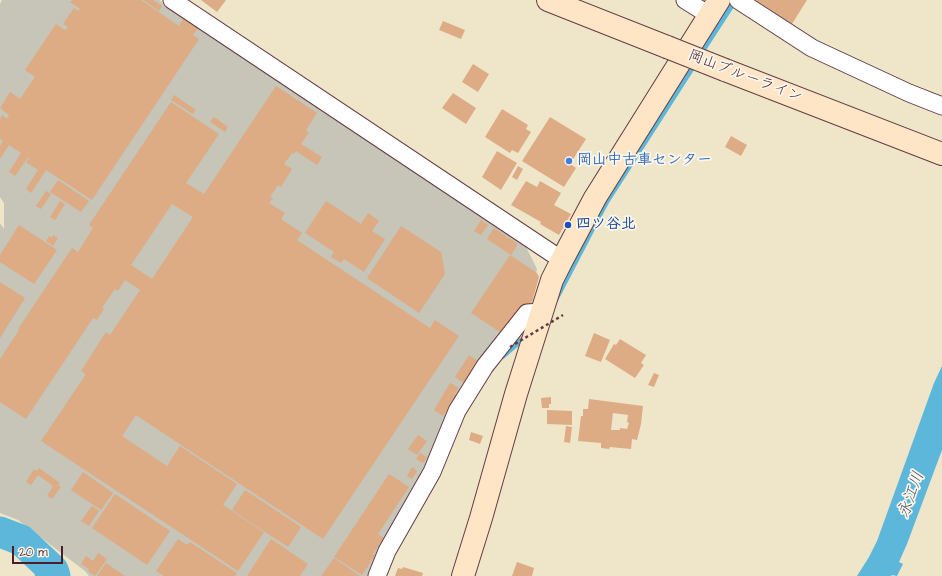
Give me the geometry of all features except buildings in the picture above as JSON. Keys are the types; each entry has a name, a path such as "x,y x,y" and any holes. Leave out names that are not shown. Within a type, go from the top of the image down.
{"street":[{"path":"172,0 562,260"},
{"name":"岡山ブルーライン","path":"548,0 942,154"},
{"path":"463,576 539,319 552,280 595,198 714,8 685,0"},
{"path":"738,0 812,48 909,93 942,106"},
{"path":"377,576 387,550 432,472 456,411 485,366 527,313 539,319"}],"path":[{"path":"510,347 563,315"}],"shaded area":[{"path":"2,0 159,0 525,245 537,269 529,302 480,359 463,383 429,458 388,532 369,576 89,576 85,571 18,520 0,513 0,223 4,229 4,203 0,197 0,4"}],"water":[{"path":"942,366 942,450 899,562 903,564 897,576 857,576 877,541 934,383"},
{"path":"31,547 62,575 63,576 35,576"}],"waterway":[{"path":"700,55 735,1"},
{"path":"555,301 606,203 695,64"},
{"path":"503,356 524,338"},
{"name":"永江川","path":"0,532 21,540 53,570 55,576"}],"place":[{"name":"岡山中古車センター","path":"569,161"},
{"name":"四ツ谷北","path":"568,225"}]}
